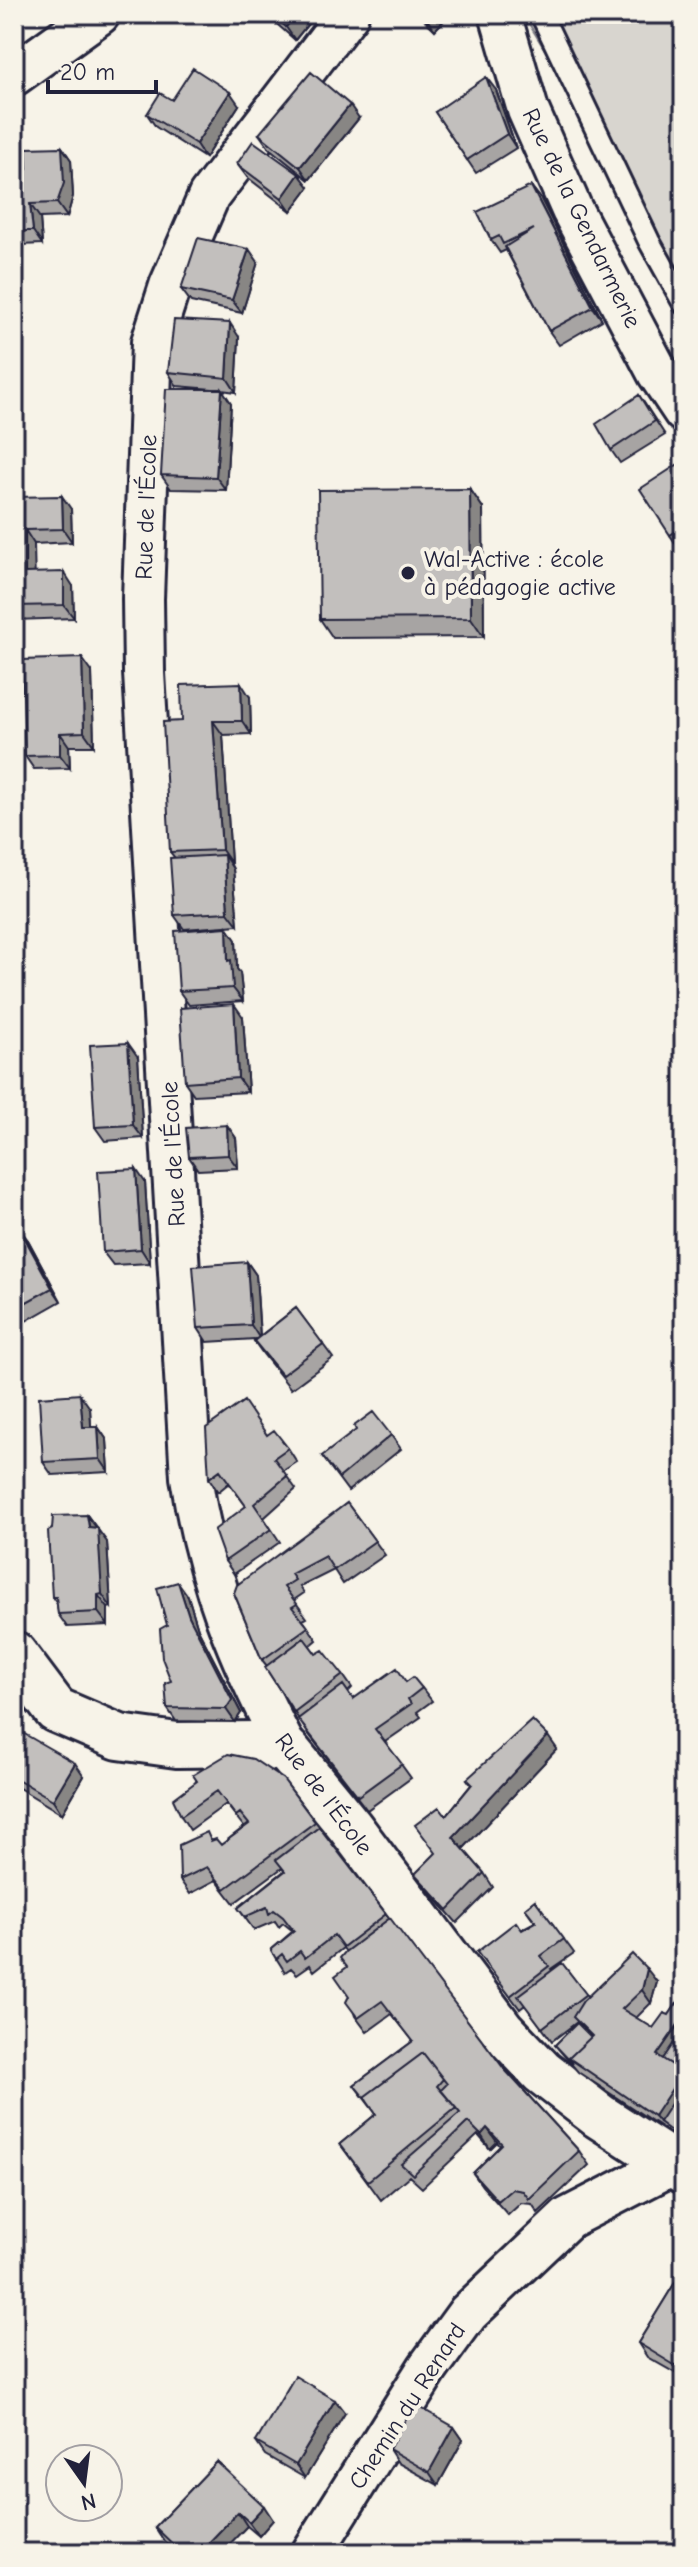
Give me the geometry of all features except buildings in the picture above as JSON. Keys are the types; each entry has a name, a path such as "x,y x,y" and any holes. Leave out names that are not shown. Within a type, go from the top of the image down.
{"street":[{"path":"14,75 99,14"},
{"name":"Rue de l'École","path":"348,14 209,196 170,286 152,342 143,599 144,673 191,1477 200,1534 215,1593 244,1670 287,1750 350,1827 502,2030 565,2090 678,2168"},
{"name":"Rue de la Gendarmerie","path":"500,14 528,110 572,210 658,373 684,412"},
{"path":"14,1654 56,1710 119,1737 177,1745 256,1744 287,1750"},
{"name":"Chemin du Renard","path":"312,2553 428,2368 468,2313 568,2218 678,2168"}],"lane":[{"path":"541,14 649,241 684,304"}],"shaded area":[{"path":"523,14 684,14 684,277"}],"place":[{"name":"Wal-Active : école à pédagogie active","path":"408,573"}]}
